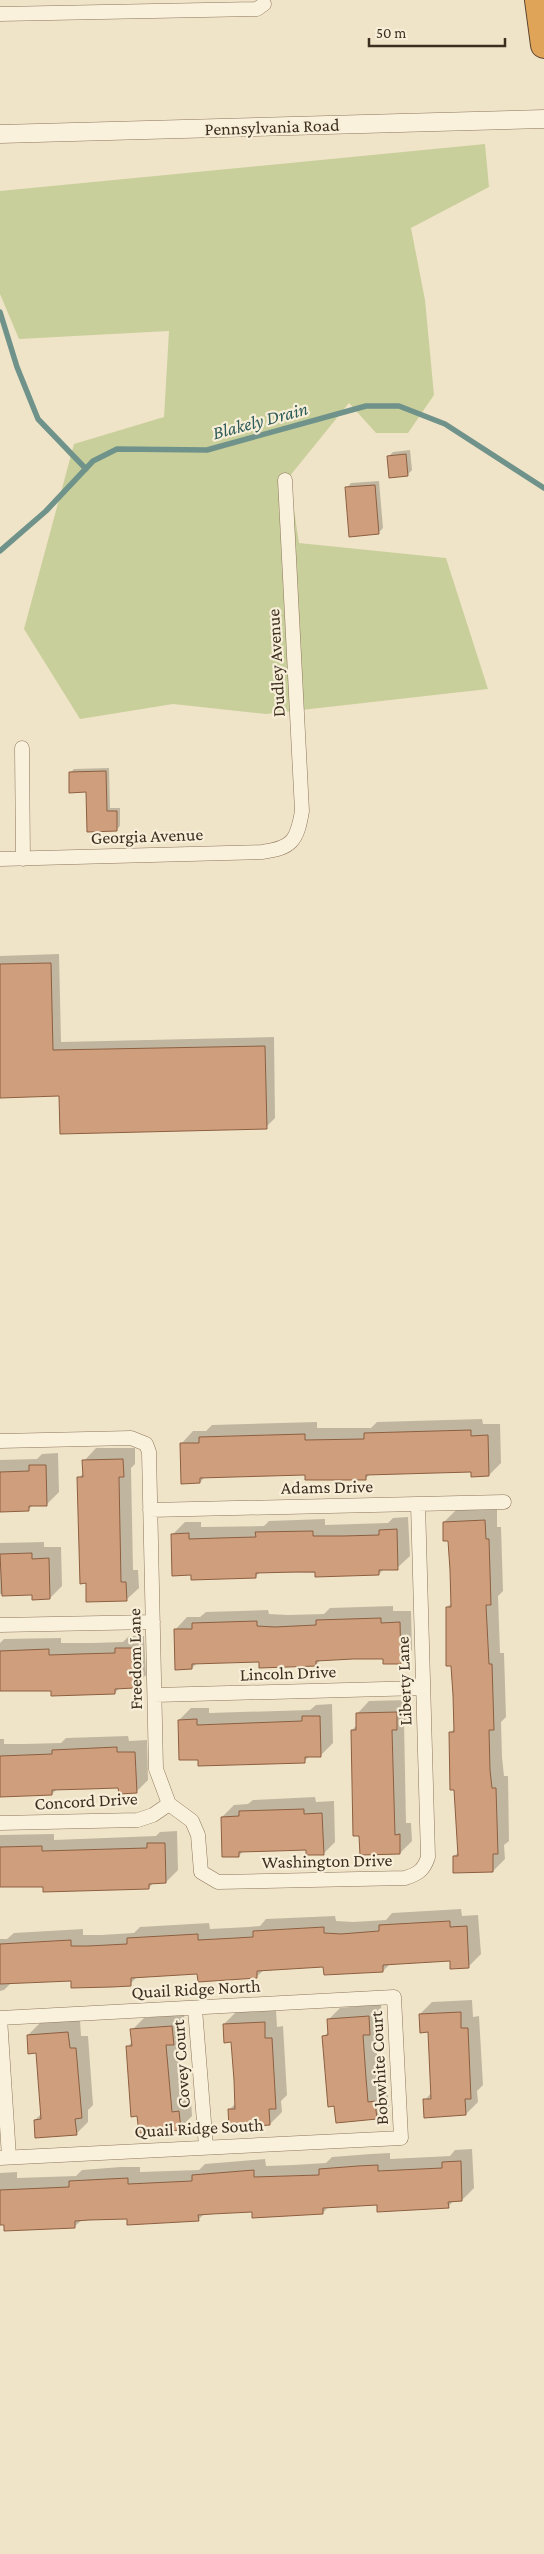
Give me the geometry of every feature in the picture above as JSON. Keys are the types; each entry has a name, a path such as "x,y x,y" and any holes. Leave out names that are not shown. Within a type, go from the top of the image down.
{"highway":[{"path":"538,0 544,45"}],"street":[{"path":"0,14 257,9 264,4"},
{"name":"Pennsylvania Road","path":"0,134 544,119"},
{"name":"Dudley Avenue","path":"286,480 302,811 299,828 293,842"},
{"path":"22,748 23,859"},
{"name":"Georgia Avenue","path":"0,859 262,852 280,849 293,842"},
{"name":"Freedom Lane","path":"0,1441 131,1438 146,1444 149,1452 156,1769 169,1804"},
{"name":"Adams Drive","path":"150,1510 504,1502"},
{"name":"Liberty Lane","path":"418,1504 428,1857"},
{"path":"0,1625 153,1622"},
{"name":"Lincoln Drive","path":"154,1695 422,1688"},
{"name":"Washington Drive","path":"169,1804 192,1821 198,1835 201,1872 218,1882 405,1878 422,1870 428,1857"},
{"name":"Concord Drive","path":"0,1823 138,1820 153,1815 169,1804"},
{"name":"Quail Ridge North","path":"0,2018 394,1997"},
{"name":"Bobwhite Court","path":"394,1997 401,2138"},
{"name":"Covey Court","path":"195,2009 206,2147"},
{"path":"0,2018 5,2158"},
{"name":"Quail Ridge South","path":"5,2158 401,2138"}],"green space":[{"path":"485,144 489,187 411,228 425,300 434,395 408,433 376,433 349,403 289,477 299,543 446,558 488,689 266,714 173,704 80,719 24,629 74,444 164,417 169,331 19,339 0,294 0,191"}],"building":[{"path":"406,454 408,476 389,478 387,456"},
{"path":"375,485 379,534 349,537 345,487"},
{"path":"106,771 107,811 117,811 117,831 87,832 86,792 69,793 69,772"},
{"path":"51,963 53,1050 265,1046 267,1129 60,1134 59,1096 0,1098 0,964"},
{"path":"471,1430 471,1436 488,1435 489,1476 471,1477 471,1472 366,1475 366,1480 305,1480 305,1475 200,1478 200,1483 181,1484 180,1443 199,1443 199,1437 305,1434 305,1440 364,1439 364,1433"},
{"path":"123,1459 124,1477 119,1477 121,1582 126,1582 127,1601 86,1602 86,1583 80,1584 77,1477 83,1477 82,1460"},
{"path":"29,1465 46,1465 47,1506 29,1506 29,1511 0,1512 0,1472 29,1471"},
{"path":"485,1520 486,1539 489,1539 491,1605 486,1605 489,1664 492,1664 494,1730 489,1730 490,1770 492,1788 496,1788 498,1854 493,1854 493,1872 453,1873 453,1856 458,1856 454,1790 450,1790 449,1732 454,1732 453,1695 451,1666 446,1666 446,1607 451,1607 450,1570 448,1541 443,1541 443,1522"},
{"path":"397,1529 398,1570 379,1570 379,1575 315,1577 315,1572 256,1573 256,1578 191,1580 191,1575 172,1576 171,1534 189,1533 189,1539 256,1537 255,1532 313,1531 313,1536 343,1536 379,1535 379,1530"},
{"path":"32,1553 32,1559 49,1558 50,1599 32,1600 32,1595 2,1596 0,1554"},
{"path":"381,1618 381,1623 400,1622 401,1664 383,1664 383,1659 353,1659 316,1661 316,1666 259,1668 259,1662 192,1664 192,1669 175,1670 174,1629 192,1629 192,1623 257,1621 257,1626 275,1627 316,1625 316,1620"},
{"path":"115,1648 133,1648 134,1688 115,1689 115,1694 51,1696 51,1691 0,1691 0,1651 49,1649 49,1655 115,1653"},
{"path":"397,1712 397,1730 392,1730 395,1835 400,1834 400,1854 360,1855 359,1836 353,1836 351,1730 356,1730 356,1713"},
{"path":"302,1716 320,1716 321,1757 305,1757 305,1763 198,1766 198,1760 179,1760 178,1720 197,1719 197,1725 302,1721"},
{"path":"117,1747 117,1752 135,1752 137,1793 119,1794 118,1788 52,1790 52,1795 0,1797 0,1756 52,1754 52,1750"},
{"path":"304,1809 304,1814 322,1813 324,1855 306,1855 306,1850 239,1852 239,1857 222,1857 221,1817 239,1816 239,1811"},
{"path":"147,1843 165,1843 166,1883 149,1884 149,1889 43,1892 43,1887 0,1887 0,1847 42,1846 42,1851 147,1848"},
{"path":"450,1921 450,1927 467,1926 469,1968 450,1969 450,1961 383,1965 383,1972 324,1975 323,1967 257,1971 257,1978 198,1982 197,1974 131,1978 131,1986 112,1987 71,1988 71,1981 0,1984 0,1944 71,1940 71,1946 127,1944 127,1938 198,1934 198,1940 236,1938 253,1937 253,1931 324,1927 324,1933 341,1934 379,1931 379,1925"},
{"path":"461,2012 461,2028 468,2028 471,2099 465,2099 466,2115 424,2118 423,2099 431,2099 428,2032 420,2033 419,2014"},
{"path":"369,2016 370,2035 363,2035 366,2078 368,2102 375,2101 377,2119 336,2123 334,2106 328,2107 322,2036 328,2035 327,2019"},
{"path":"265,2022 265,2038 272,2038 276,2109 269,2109 270,2125 229,2128 228,2109 235,2109 234,2080 231,2042 224,2043 223,2024"},
{"path":"172,2026 174,2045 166,2045 172,2112 179,2111 181,2130 139,2133 137,2116 131,2117 126,2046 132,2046 130,2029"},
{"path":"68,2032 70,2048 76,2048 82,2118 75,2119 77,2135 35,2138 34,2120 41,2119 36,2053 28,2054 27,2035"},
{"path":"461,2161 462,2201 448,2202 449,2208 377,2212 377,2205 323,2208 323,2214 252,2218 252,2212 212,2214 198,2215 199,2221 127,2225 127,2219 89,2220 75,2221 75,2228 4,2231 4,2225 0,2225 0,2190 69,2187 69,2181 128,2178 128,2184 192,2181 192,2175 254,2170 254,2177 319,2175 319,2169 378,2165 378,2171 442,2168 442,2162"}],"waterway":[{"path":"0,312 17,367 38,419 86,469"},
{"name":"Blakely Drain","path":"0,551 46,511 93,461 117,449 207,450 366,406 399,406 445,424 544,488"}]}
